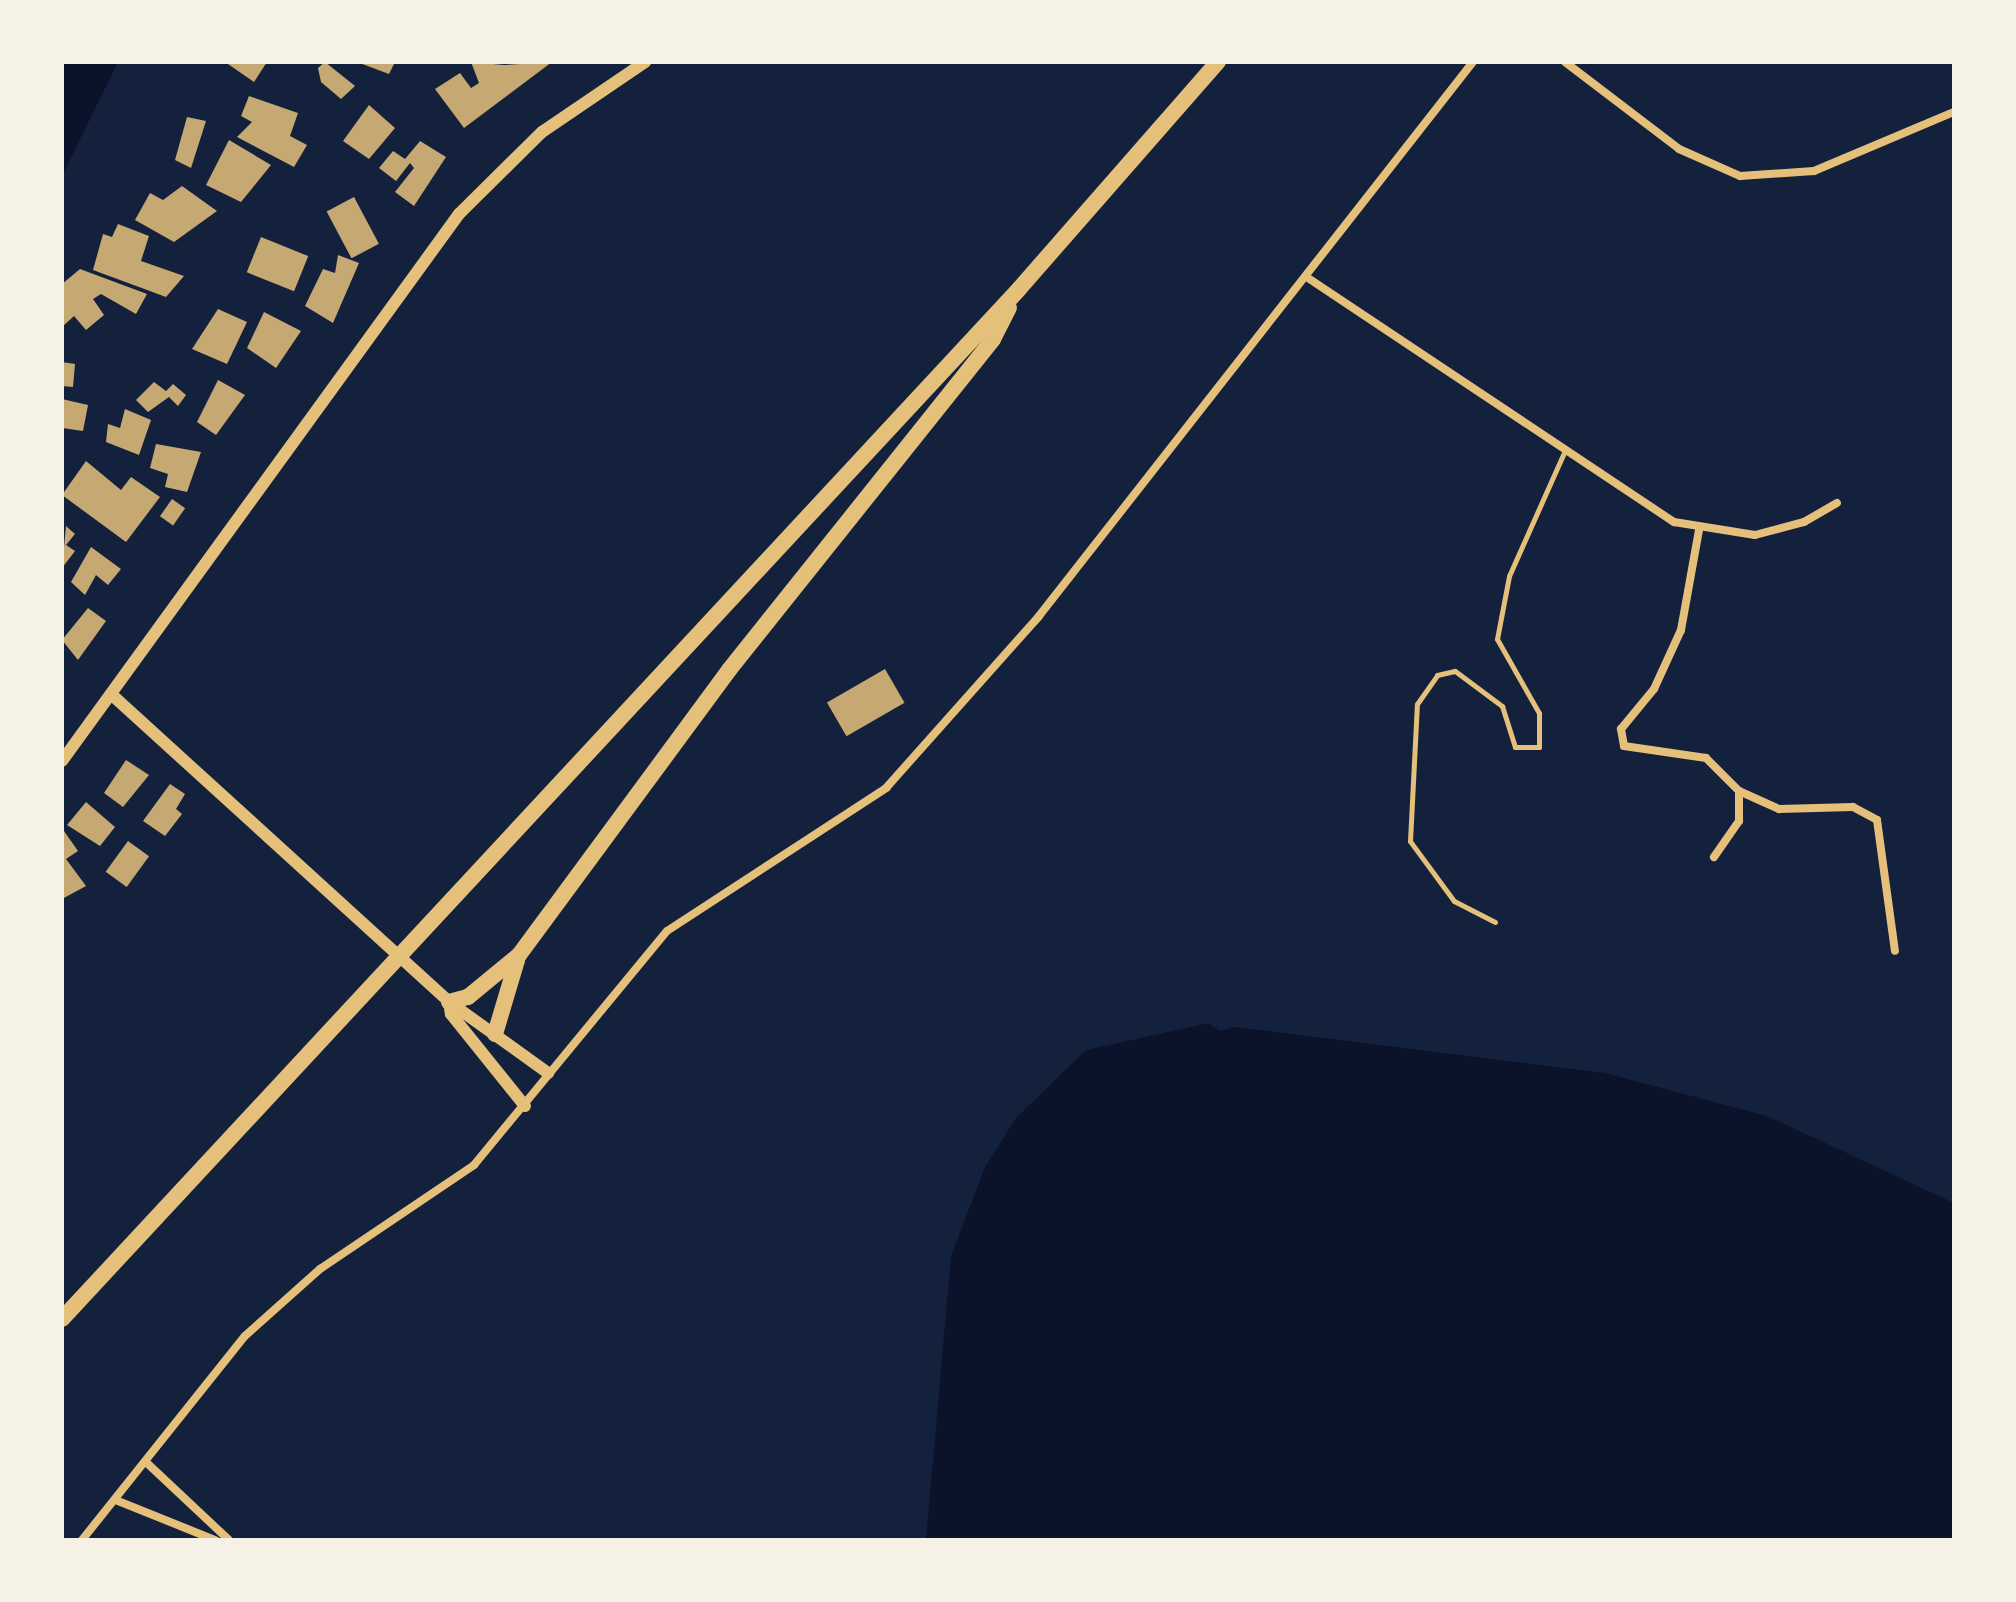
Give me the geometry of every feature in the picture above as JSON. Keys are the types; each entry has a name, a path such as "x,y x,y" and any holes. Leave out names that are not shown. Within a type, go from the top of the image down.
{"highway":[{"path":"62,1319 1019,289 1218,62"},
{"path":"449,1002 468,997 519,955 729,670 993,339 1019,289"},
{"path":"495,1034 519,955"}],"street":[{"path":"62,761 459,214 542,132 645,62"},
{"path":"82,1540 148,1464 205,1383 288,1293 447,1187 525,1106 548,1073 667,931 886,788 1039,616 1308,278 1473,62"},
{"path":"1565,62 1679,149 1740,176 1814,171 1954,112"},
{"path":"1308,278 1565,450 1645,508 1699,530 1776,532 1837,503"},
{"path":"1699,530 1681,630 1654,689 1621,729 1624,746 1706,758 1739,791 1779,809 1853,807 1877,820 1895,951"},
{"path":"111,694 449,1002 548,1073"},
{"path":"1714,857 1739,821 1739,791"},
{"path":"449,1002 451,1014 525,1106"},
{"path":"148,1464 229,1540"},
{"path":"118,1501 215,1540"}],"lane":[{"path":"1495,922 1454,901 1410,841 1417,704 1437,675 1455,671 1502,706 1515,747 1539,747 1536,706 1497,639 1509,576 1565,450"}],"water":[{"path":"62,62 118,62 62,176"},
{"path":"1209,1023 1220,1031 1235,1027 1605,1073 1767,1116 1954,1203 1954,1540 926,1540 951,1256 985,1167 1016,1118 1086,1050"}],"building":[{"path":"225,62 267,62 254,82"},
{"path":"325,62 355,86 341,99 321,82 318,68"},
{"path":"357,62 395,62 389,74"},
{"path":"471,62 504,65 552,62 464,128 435,89 460,73 471,88 479,83"},
{"path":"249,96 298,113 290,136 307,145 294,167 237,137 252,122 241,116"},
{"path":"369,105 395,128 369,159 343,141"},
{"path":"187,117 206,121 191,168 175,160"},
{"path":"229,140 271,165 241,202 206,185"},
{"path":"420,141 446,157 414,206 395,192 414,168 410,163 396,181 379,168 393,151 405,159"},
{"path":"182,186 217,211 174,242 135,220 150,193 163,200"},
{"path":"354,197 379,244 352,258 327,212"},
{"path":"118,224 149,236 141,261 184,276 166,297 93,270 103,234 112,237"},
{"path":"261,237 308,256 294,291 247,272"},
{"path":"338,255 359,263 333,323 305,306 323,269 335,273"},
{"path":"80,269 147,294 136,314 101,294 93,299 104,315 86,330 74,316 62,327 62,284"},
{"path":"218,309 247,322 227,364 192,349"},
{"path":"264,312 301,331 276,368 247,348"},
{"path":"62,362 75,364 73,387 62,386"},
{"path":"218,380 245,395 216,435 197,422"},
{"path":"154,382 166,391 173,384 186,395 178,406 169,397 148,412 136,400"},
{"path":"62,399 88,405 83,431 62,428"},
{"path":"125,409 151,420 139,455 106,442 108,424 120,428"},
{"path":"156,444 201,452 187,492 165,487 168,474 150,468"},
{"path":"86,461 121,490 131,477 160,497 126,542 62,495"},
{"path":"172,499 185,508 173,525 160,516"},
{"path":"66,526 75,534 66,545 75,551 62,568"},
{"path":"91,547 121,569 108,585 96,575 85,595 71,582"},
{"path":"88,608 106,621 78,660 62,640"},
{"path":"885,669 904,703 846,736 827,702"},
{"path":"126,760 149,775 123,807 104,793"},
{"path":"170,784 185,794 176,809 182,814 165,836 143,821"},
{"path":"86,802 115,827 100,846 67,825"},
{"path":"64,831 78,851 66,859 86,886 62,899"},
{"path":"128,841 149,856 127,887 106,872"}]}
